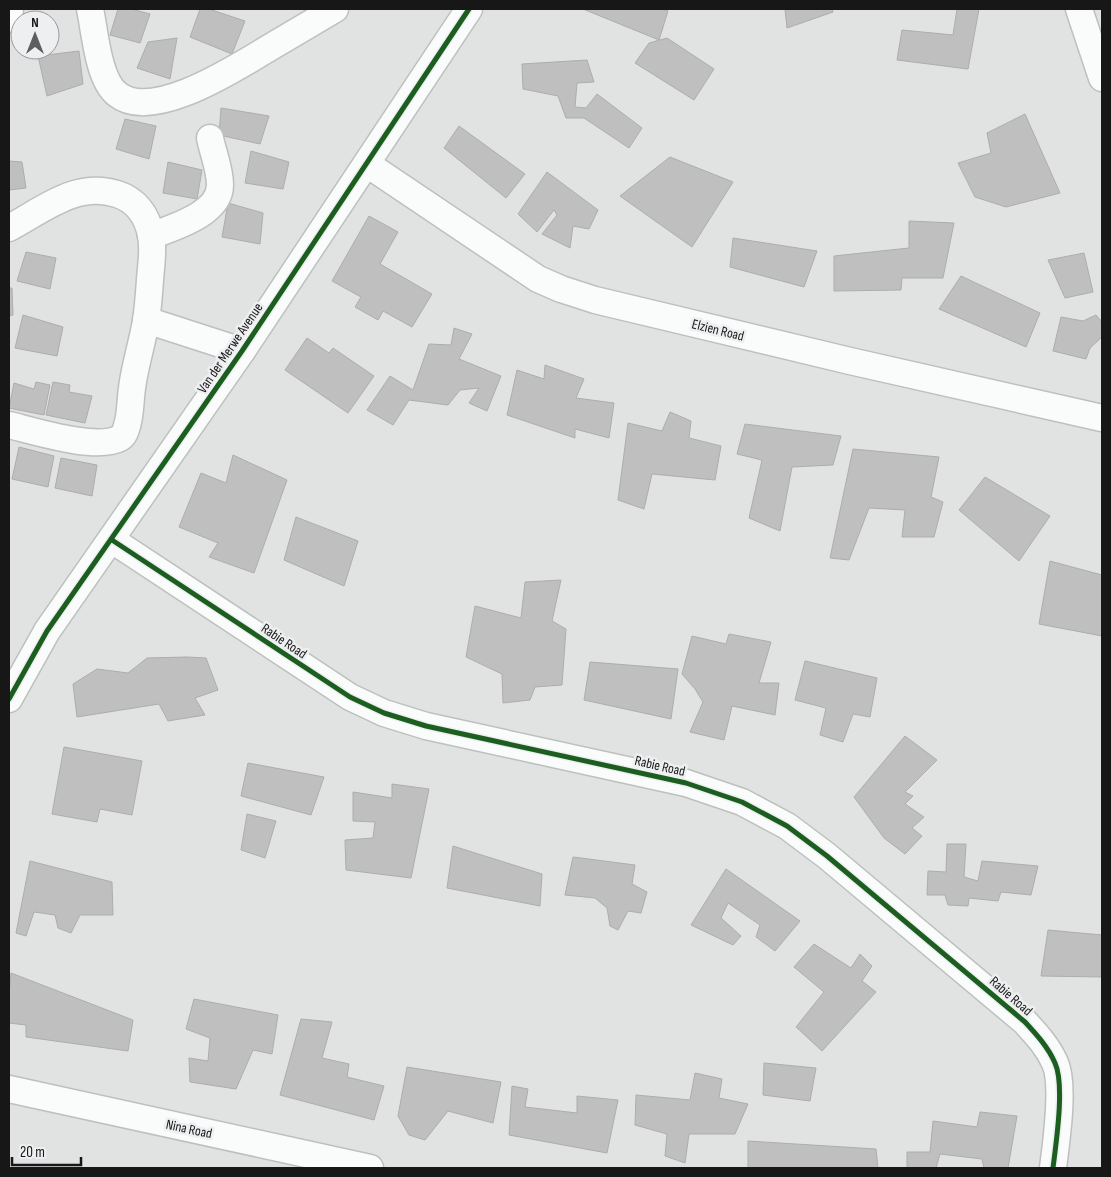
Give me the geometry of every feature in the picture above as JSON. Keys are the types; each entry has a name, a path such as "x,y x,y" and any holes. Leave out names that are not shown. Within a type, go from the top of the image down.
{"street":[{"path":"9,19 10,9"},
{"path":"90,9 105,79 116,94 130,101 146,102 166,99 202,86 334,9"},
{"name":"Van der Merwe Avenue","path":"9,699 46,631 112,540 242,351 469,9"},
{"path":"1079,9 1102,78"},
{"path":"151,236 182,224 201,214 211,206 218,195 220,185 218,170 210,138"},
{"name":"Elzien Road","path":"367,164 538,279 561,289 595,300 850,361 1102,418"},
{"path":"9,228 48,205 77,192 90,190 105,191 118,194 140,208 147,221 151,236 152,261 146,320 132,388 127,428 124,434 120,438 104,442 87,442 9,425"},
{"path":"146,320 242,351"},
{"name":"Rabie Road","path":"112,540 350,697 384,713 426,726 686,783 742,802 787,826 842,869 1026,1022 1043,1042 1056,1065 1059,1091 1059,1118 1053,1168"},
{"name":"Nina Road","path":"9,1089 370,1168"}],"building":[{"path":"118,9 131,9 150,14 140,43 110,35"},
{"path":"200,9 209,9 245,21 232,54 190,37"},
{"path":"583,9 662,9 668,11 659,40"},
{"path":"785,9 832,9 833,12 787,28"},
{"path":"957,9 979,9 968,69 897,60 902,30 953,35"},
{"path":"177,38 170,79 137,68 148,42"},
{"path":"667,38 714,69 694,100 635,63 649,43"},
{"path":"79,51 83,84 47,96 39,60 60,60 60,53"},
{"path":"587,60 594,82 577,83 575,107 586,108 597,94 642,128 629,148 584,118 566,118 558,96 523,89 522,64"},
{"path":"221,108 269,116 260,144 219,135"},
{"path":"1025,114 1060,193 1006,207 975,197 958,163 991,153 987,133"},
{"path":"125,119 156,126 149,159 116,149"},
{"path":"459,126 525,174 506,198 444,148"},
{"path":"251,151 289,162 283,189 245,183"},
{"path":"670,157 733,182 692,247 620,196"},
{"path":"9,161 22,162 26,188 9,190"},
{"path":"168,162 202,170 197,199 163,193"},
{"path":"547,172 598,210 589,229 573,226 570,248 542,234 557,215 554,210 537,232 518,214"},
{"path":"228,203 263,213 260,244 222,237"},
{"path":"369,216 398,232 380,264 432,294 412,327 383,311 378,320 355,307 361,297 332,281"},
{"path":"909,221 954,223 943,278 902,278 901,290 834,291 834,256 909,248"},
{"path":"733,238 817,251 804,287 730,267"},
{"path":"26,252 56,258 50,289 17,281"},
{"path":"1084,253 1093,292 1065,298 1048,260"},
{"path":"961,276 1040,313 1026,347 939,309"},
{"path":"9,288 12,288 13,315 9,316"},
{"path":"23,315 63,327 57,356 15,348"},
{"path":"1096,315 1102,322 1102,337 1090,348 1086,359 1053,351 1061,317 1083,321"},
{"path":"454,328 472,334 459,359 501,376 487,411 469,403 479,388 460,390 448,405 409,400 393,425 367,410 390,376 413,390 429,344 451,345"},
{"path":"307,338 329,353 333,348 374,376 348,413 285,370"},
{"path":"545,365 584,379 576,398 614,403 609,438 575,429 575,438 507,415 517,370 544,379"},
{"path":"36,382 50,385 44,415 9,408 14,383 34,389"},
{"path":"53,382 70,385 69,392 92,396 85,423 46,415"},
{"path":"670,412 691,421 689,438 721,446 715,480 652,474 644,509 618,500 628,423 662,431"},
{"path":"745,424 841,436 833,465 792,467 780,531 749,518 762,460 737,454"},
{"path":"19,447 54,456 48,487 12,479"},
{"path":"853,449 939,457 931,497 943,502 934,537 902,537 905,510 869,508 849,560 830,558"},
{"path":"233,455 287,480 254,573 209,557 218,543 179,527 201,473 226,483"},
{"path":"61,458 97,465 92,496 55,488"},
{"path":"985,477 1050,516 1019,561 959,510"},
{"path":"296,517 358,541 344,586 284,560"},
{"path":"1050,561 1102,575 1102,636 1039,624"},
{"path":"561,580 552,621 566,629 562,685 535,687 530,700 503,703 502,674 466,657 475,606 521,618 525,582"},
{"path":"729,634 771,642 759,683 779,683 775,715 732,706 724,740 690,732 703,702 682,674 692,636 726,644"},
{"path":"147,658 206,658 218,690 195,698 205,715 168,721 159,704 77,717 73,684 97,669 128,673"},
{"path":"805,661 877,678 870,717 853,714 843,742 820,735 826,708 795,700"},
{"path":"590,662 678,669 671,719 584,700"},
{"path":"905,736 937,760 905,792 913,796 905,804 924,817 912,828 922,836 905,854 884,838 854,797"},
{"path":"64,747 142,761 132,815 100,809 97,822 52,814"},
{"path":"248,763 324,777 311,815 241,796"},
{"path":"392,784 429,789 411,878 346,870 345,840 373,838 375,822 353,821 353,792 392,798"},
{"path":"247,814 276,821 265,858 241,850"},
{"path":"947,844 966,844 964,877 978,881 982,861 1038,866 1031,895 1001,892 998,901 969,898 968,906 948,905 945,895 927,895 928,871 946,872"},
{"path":"453,846 542,874 540,906 447,888"},
{"path":"573,857 635,865 632,884 647,892 641,913 628,911 618,930 610,926 607,908 595,898 565,895"},
{"path":"30,861 112,882 113,915 80,915 71,933 58,928 55,915 34,912 26,936 16,933"},
{"path":"726,869 800,921 775,951 756,937 760,925 728,903 721,918 741,936 733,945 691,925"},
{"path":"1048,930 1102,935 1102,977 1041,976"},
{"path":"814,944 851,968 860,954 872,966 862,981 876,992 822,1051 796,1027 824,992 794,967"},
{"path":"11,973 133,1020 128,1051 26,1037 26,1025 9,1023"},
{"path":"194,999 278,1015 272,1054 253,1050 236,1089 190,1082 189,1058 208,1061 210,1038 186,1029"},
{"path":"301,1019 332,1022 322,1058 349,1064 347,1077 384,1086 374,1120 280,1095"},
{"path":"764,1063 816,1068 810,1101 763,1095"},
{"path":"407,1067 501,1082 493,1123 448,1111 425,1140 409,1135 398,1116"},
{"path":"695,1073 722,1079 719,1098 748,1104 735,1134 689,1134 685,1163 665,1156 667,1134 635,1125 636,1095 690,1100"},
{"path":"512,1086 528,1089 525,1107 577,1113 577,1096 618,1100 607,1153 509,1135"},
{"path":"980,1112 1017,1116 1008,1168 984,1168 982,1159 940,1154 936,1168 907,1168 907,1152 930,1152 933,1121 977,1127"},
{"path":"748,1141 876,1149 878,1168 748,1168"}],"cycle path":[{"path":"9,699 47,631 242,351 469,9"},
{"path":"112,540 350,697 384,713 426,726 686,783 742,802 787,826 827,856 1025,1022 1042,1041 1055,1063 1058,1073 1060,1099 1053,1168"}]}
